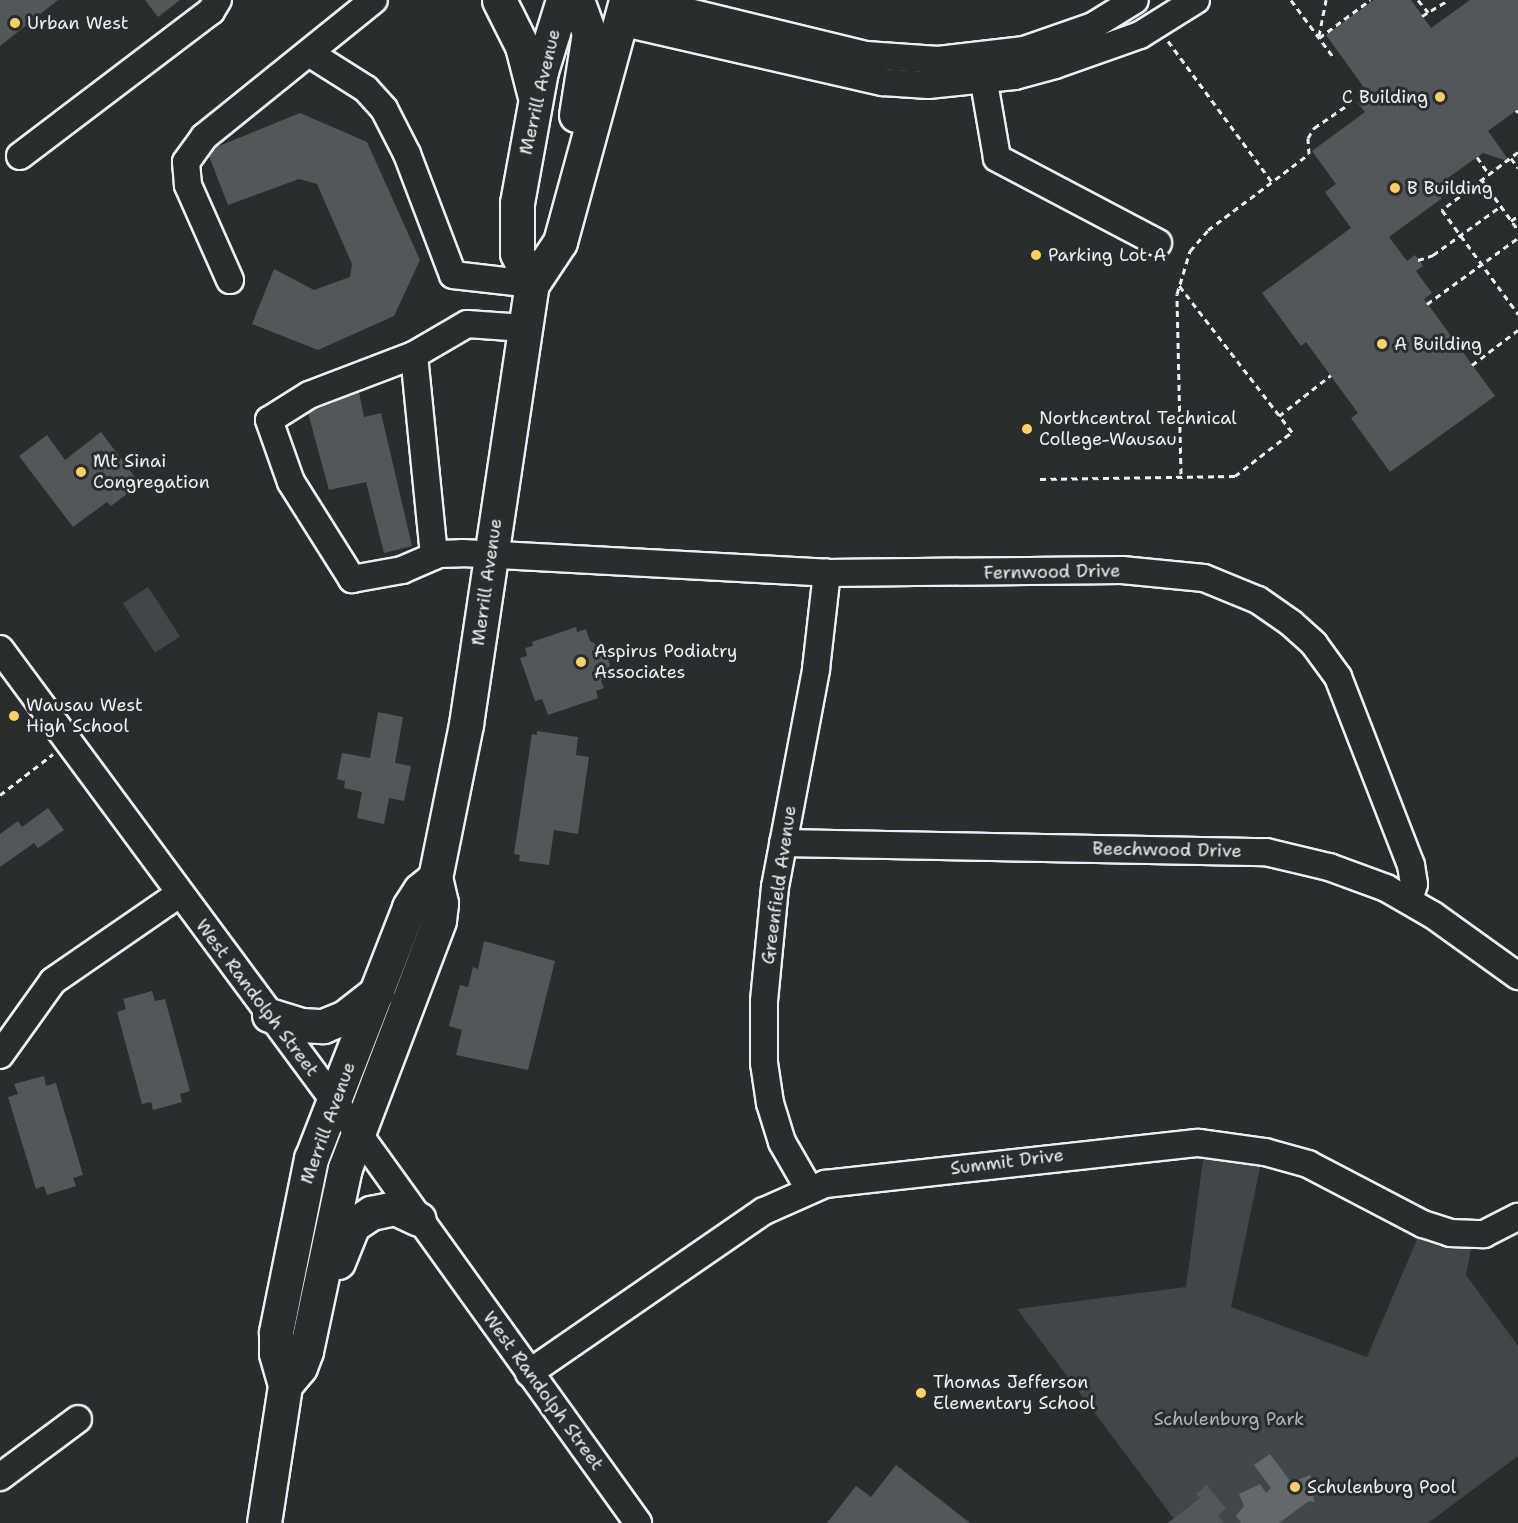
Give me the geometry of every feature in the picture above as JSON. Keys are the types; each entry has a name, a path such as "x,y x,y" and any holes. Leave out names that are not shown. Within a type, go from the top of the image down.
{"main road":[{"path":"499,0 522,46 535,100"},
{"name":"Merrill Avenue","path":"532,284 519,259 515,230 535,100 592,4"},
{"name":"Merrill Avenue","path":"285,1385 302,1362 345,1168 436,932 441,907 435,878 459,765 524,328 532,284 560,242 592,4"},
{"name":"Merrill Avenue","path":"264,1523 285,1385 276,1353 276,1332 308,1170 411,902 435,878"},
{"path":"269,1015 301,1025 323,1026 345,1017 377,992"},
{"path":"315,1309 334,1274 353,1225 371,1213 395,1208 419,1219"}],"street":[{"path":"20,156 211,10 218,0"},
{"path":"230,280 188,185 186,162 204,137 374,0"},
{"path":"592,4 883,82 928,85 982,69 1024,50 1081,31 1135,0"},
{"path":"982,69 1055,65 1126,41 1157,27 1196,0"},
{"path":"309,53 366,89 384,109 407,154 453,275 532,284"},
{"path":"982,69 997,158 1158,243"},
{"path":"414,355 434,556 402,570 352,579 291,482 269,420 316,391 414,355 467,324 524,328"},
{"name":"Fernwood Drive","path":"434,556 492,553 827,573 1163,572 1204,578 1258,600 1304,634 1338,677 1411,865 1414,884 1409,900"},
{"name":"Greenfield Avenue","path":"809,1189 782,1142 764,1063 765,989 783,843 816,669 827,573"},
{"name":"West Randolph Street","path":"0,649 358,1133 638,1523"},
{"name":"Beechwood Drive","path":"783,843 1266,852 1329,867 1409,900 1518,976"},
{"path":"0,1055 53,981 179,894"},
{"name":"Summit Drive","path":"529,1373 764,1211 809,1189 960,1168 1199,1143 1264,1152 1308,1164 1438,1231 1471,1236 1496,1229 1518,1217"},
{"path":"0,1478 78,1419"}],"path":[{"path":"1291,0 1334,58"},
{"path":"1319,38 1326,0"},
{"path":"1319,38 1370,0"},
{"path":"1419,0 1428,12"},
{"path":"1422,16 1449,0"},
{"path":"1163,34 1272,182"},
{"path":"1181,474 1178,284 1190,251 1199,237 1309,154 1308,138 1314,128 1349,104"},
{"path":"1518,152 1442,210 1518,314"},
{"path":"1477,157 1489,174"},
{"path":"1511,158 1518,168"},
{"path":"1482,180 1518,230"},
{"path":"1444,181 1457,199"},
{"path":"1418,260 1433,255 1501,206"},
{"path":"1511,221 1518,216"},
{"path":"1427,304 1518,237"},
{"path":"1040,479 1181,474 1235,476 1292,432 1178,284"},
{"path":"1472,365 1518,330"},
{"path":"1279,416 1331,375"},
{"path":"0,795 68,743"}],"green space":[{"path":"148,587 180,636 155,653 123,603"},
{"name":"Schulenburg Park","path":"1203,1160 1261,1163 1231,1307 1367,1357 1418,1237 1471,1249 1466,1275 1518,1346 1518,1456 1428,1523 1177,1523 1017,1309 1186,1287"}],"shaded area":[{"name":"Schulenburg Pool","path":"1270,1454 1294,1486 1295,1481 1310,1475 1321,1491 1313,1497 1315,1502 1309,1501 1279,1523 1241,1523 1236,1516 1244,1506 1239,1494 1260,1484 1266,1493 1271,1488 1254,1465"}],"building":[{"name":"Urban West","path":"0,0 58,0 0,46"},
{"name":"Urban West","path":"145,0 180,0 158,17"},
{"path":"1374,0 1411,0 1431,28 1470,0 1518,0 1518,109 1488,131 1510,162 1483,153 1442,182 1441,199 1389,237 1407,261 1415,255 1423,266 1416,271 1432,293 1424,299 1495,396 1390,472 1351,418 1358,413 1306,342 1301,346 1262,293 1351,228 1325,192 1336,184 1312,151 1365,112 1357,102 1368,93 1326,35"},
{"path":"300,113 367,142 420,260 394,316 318,350 252,324 274,269 314,290 350,277 352,264 317,184 299,179 228,205 209,156 214,148"},
{"path":"359,392 364,417 381,413 412,546 384,553 366,482 329,490 308,413"},
{"name":"Mt Sinai Congregation","path":"101,432 140,484 111,506 107,502 73,527 19,456 47,435 65,460"},
{"path":"576,627 577,632 586,629 590,641 605,649 610,665 601,681 604,688 596,691 598,698 548,715 542,699 535,701 520,658 527,656 525,648 533,646 532,642"},
{"path":"378,712 403,717 395,763 411,766 404,801 389,798 384,824 357,818 362,792 344,788 345,781 337,779 342,753 370,758"},
{"path":"537,731 578,737 576,755 589,757 578,834 554,830 549,865 519,861 520,855 514,854 532,734 537,735"},
{"path":"48,808 64,830 38,848 34,843 0,867 0,834 18,821 22,827"},
{"path":"484,941 555,961 528,1070 456,1055 462,1030 449,1026 460,985 468,987 473,967 478,969"},
{"path":"152,991 155,1001 165,999 190,1091 180,1094 182,1102 153,1110 151,1102 142,1104 117,1012 126,1009 123,999"},
{"path":"44,1076 46,1086 56,1083 83,1175 73,1178 76,1186 47,1195 44,1186 36,1189 8,1097 18,1094 14,1084"},
{"path":"896,1465 970,1523 827,1523 856,1486 871,1497"},
{"path":"1207,1485 1226,1509 1218,1516 1224,1523 1168,1523 1200,1498 1196,1494"}],"place":[{"name":"Urban West","path":"15,23"},
{"name":"C Building","path":"1440,97"},
{"name":"B Building","path":"1395,188"},
{"name":"Parking Lot A","path":"1036,255"},
{"name":"A Building","path":"1382,344"},
{"name":"Northcentral Technical College-Wausau","path":"1027,429"},
{"name":"Mt Sinai Congregation","path":"81,472"},
{"name":"Aspirus Podiatry Associates","path":"581,662"},
{"name":"Wausau West High School","path":"14,716"},
{"name":"Thomas Jefferson Elementary School","path":"921,1393"},
{"name":"Schulenburg Pool","path":"1295,1487"}]}
